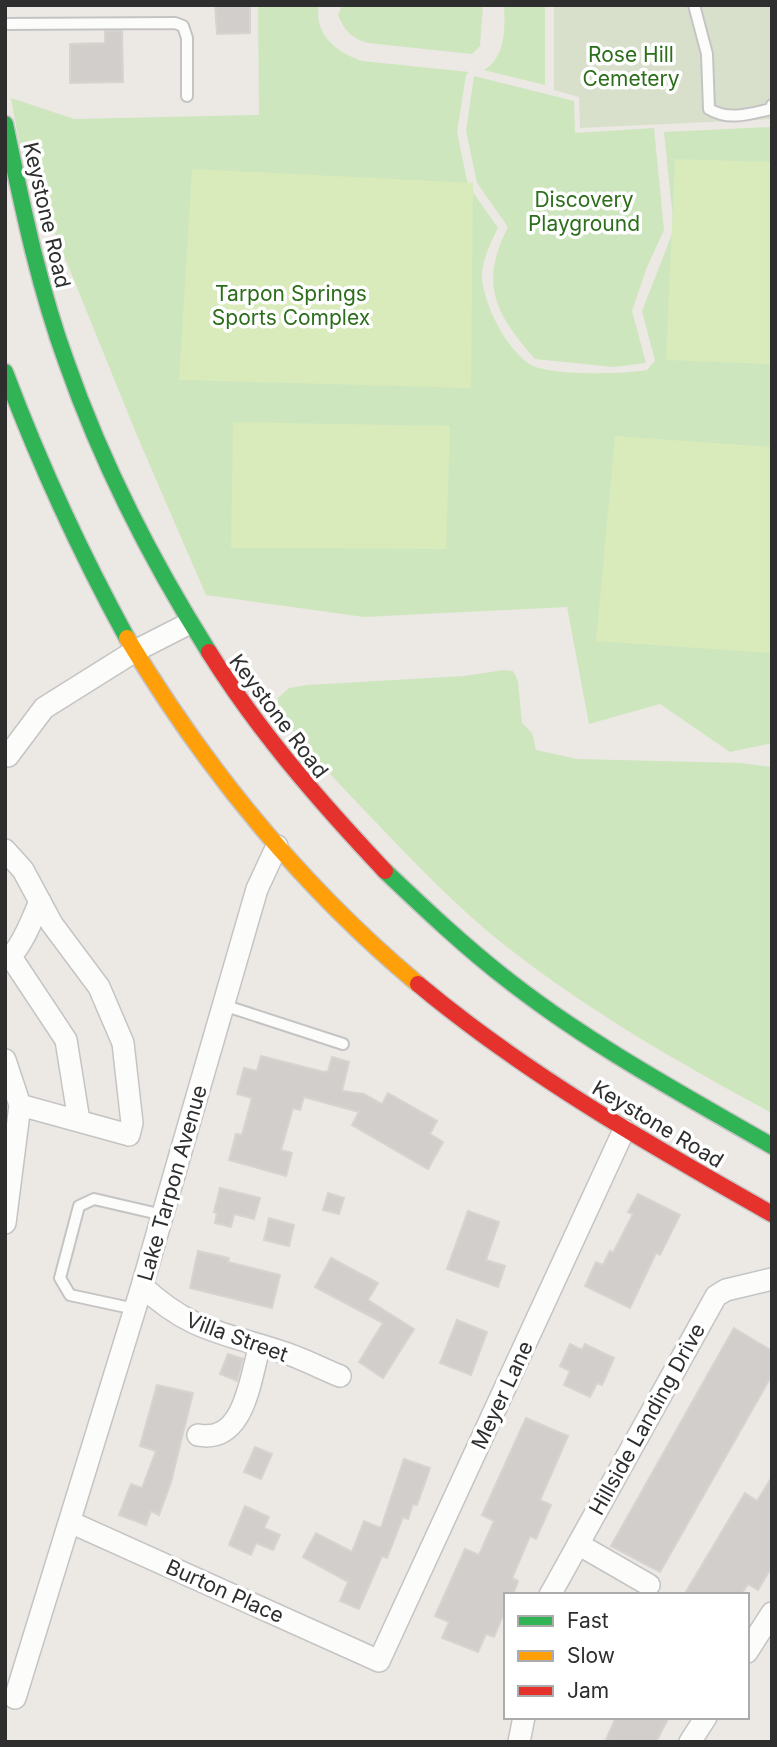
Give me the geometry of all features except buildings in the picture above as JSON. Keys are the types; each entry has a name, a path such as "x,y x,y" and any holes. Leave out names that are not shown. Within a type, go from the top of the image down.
{"main road":[{"name":"Keystone Road","path":"5,124 32,255 52,327 81,408 111,481 188,624 231,692 287,765 349,836 413,900 476,956 550,1012 628,1063 772,1146"},
{"name":"Keystone Road","path":"5,372 27,436 67,526 135,651 177,717 276,846 369,941 452,1012 552,1085 624,1130 772,1214"}],"street":[{"path":"6,760 44,708 135,651 188,624"},
{"name":"Lake Tarpon Avenue","path":"15,1698 142,1286 257,889 276,846"},
{"path":"5,850 23,870 52,924 99,987 123,1043 132,1123 129,1135 20,1105"},
{"path":"40,901 8,959 66,1040 79,1122"},
{"path":"5,1060 20,1105 5,1223"},
{"name":"Meyer Lane","path":"379,1661 624,1130"},
{"name":"Hillside Landing Drive","path":"551,1593 716,1296 731,1288 772,1279"},
{"name":"Villa Street","path":"142,1286 169,1311 189,1322 260,1345 340,1376"},
{"path":"198,1435 221,1434 234,1423 260,1345"},
{"name":"Burton Place","path":"70,1522 379,1661"},
{"path":"578,1544 649,1585"},
{"path":"749,1649 772,1613"},
{"path":"519,1742 524,1719"},
{"path":"690,1742 705,1719"}],"lane":[{"path":"694,5 707,54 709,109 719,116 740,116 771,108 772,105"},
{"path":"5,24 175,23 183,26 187,38 187,96"},
{"path":"223,1005 343,1044"},
{"path":"135,1309 70,1295 60,1278 79,1206 94,1199 163,1215"}],"green space":[{"name":"Tarpon Springs Sports Complex","path":"258,5 319,5 320,25 329,41 344,53 362,61 469,72 466,75 457,132 468,185 498,228 483,265 484,289 492,314 505,338 522,358 540,369 588,373 647,370 655,361 642,311 674,229 664,132 772,127 772,743 730,752 660,704 589,724 567,607 364,617 206,595 138,438 20,147 11,98 74,119 259,115"},
{"path":"342,5 483,5 480,46 472,54 368,43 357,39 346,30 338,15"},
{"path":"504,5 545,5 545,85 484,70 497,58 503,41"},
{"name":"Rose Hill Cemetery","path":"554,5 772,5 772,119 580,128 579,97 554,90"},
{"name":"Discovery Playground","path":"474,76 574,101 575,133 654,128 664,230 647,267 632,311 646,363 613,367 535,359 501,312 493,282 494,265 508,227 477,183 466,131"},
{"path":"675,159 772,162 772,364 666,360"},
{"path":"192,169 473,183 471,388 179,380"},
{"path":"233,422 450,426 446,549 231,548"},
{"path":"615,436 772,447 772,653 596,641"},
{"path":"513,671 518,681 522,723 532,733 536,750 577,759 741,763 772,767 772,1113 624,1029 553,982 486,930 426,874 345,790 278,711 278,698 289,688 464,676"}],"traffic: fast":[{"path":"5,124 39,273 80,399 129,511 209,652"},
{"path":"5,372 61,508 127,638"},
{"path":"385,871 477,955 540,1004 638,1068 772,1146"}],"traffic: slow":[{"path":"127,638 189,733 258,823 335,907 375,947 418,984"}],"traffic: jam":[{"path":"209,652 228,682 292,766 385,871"},
{"path":"418,984 502,1049 546,1079 635,1135 772,1214"}]}
